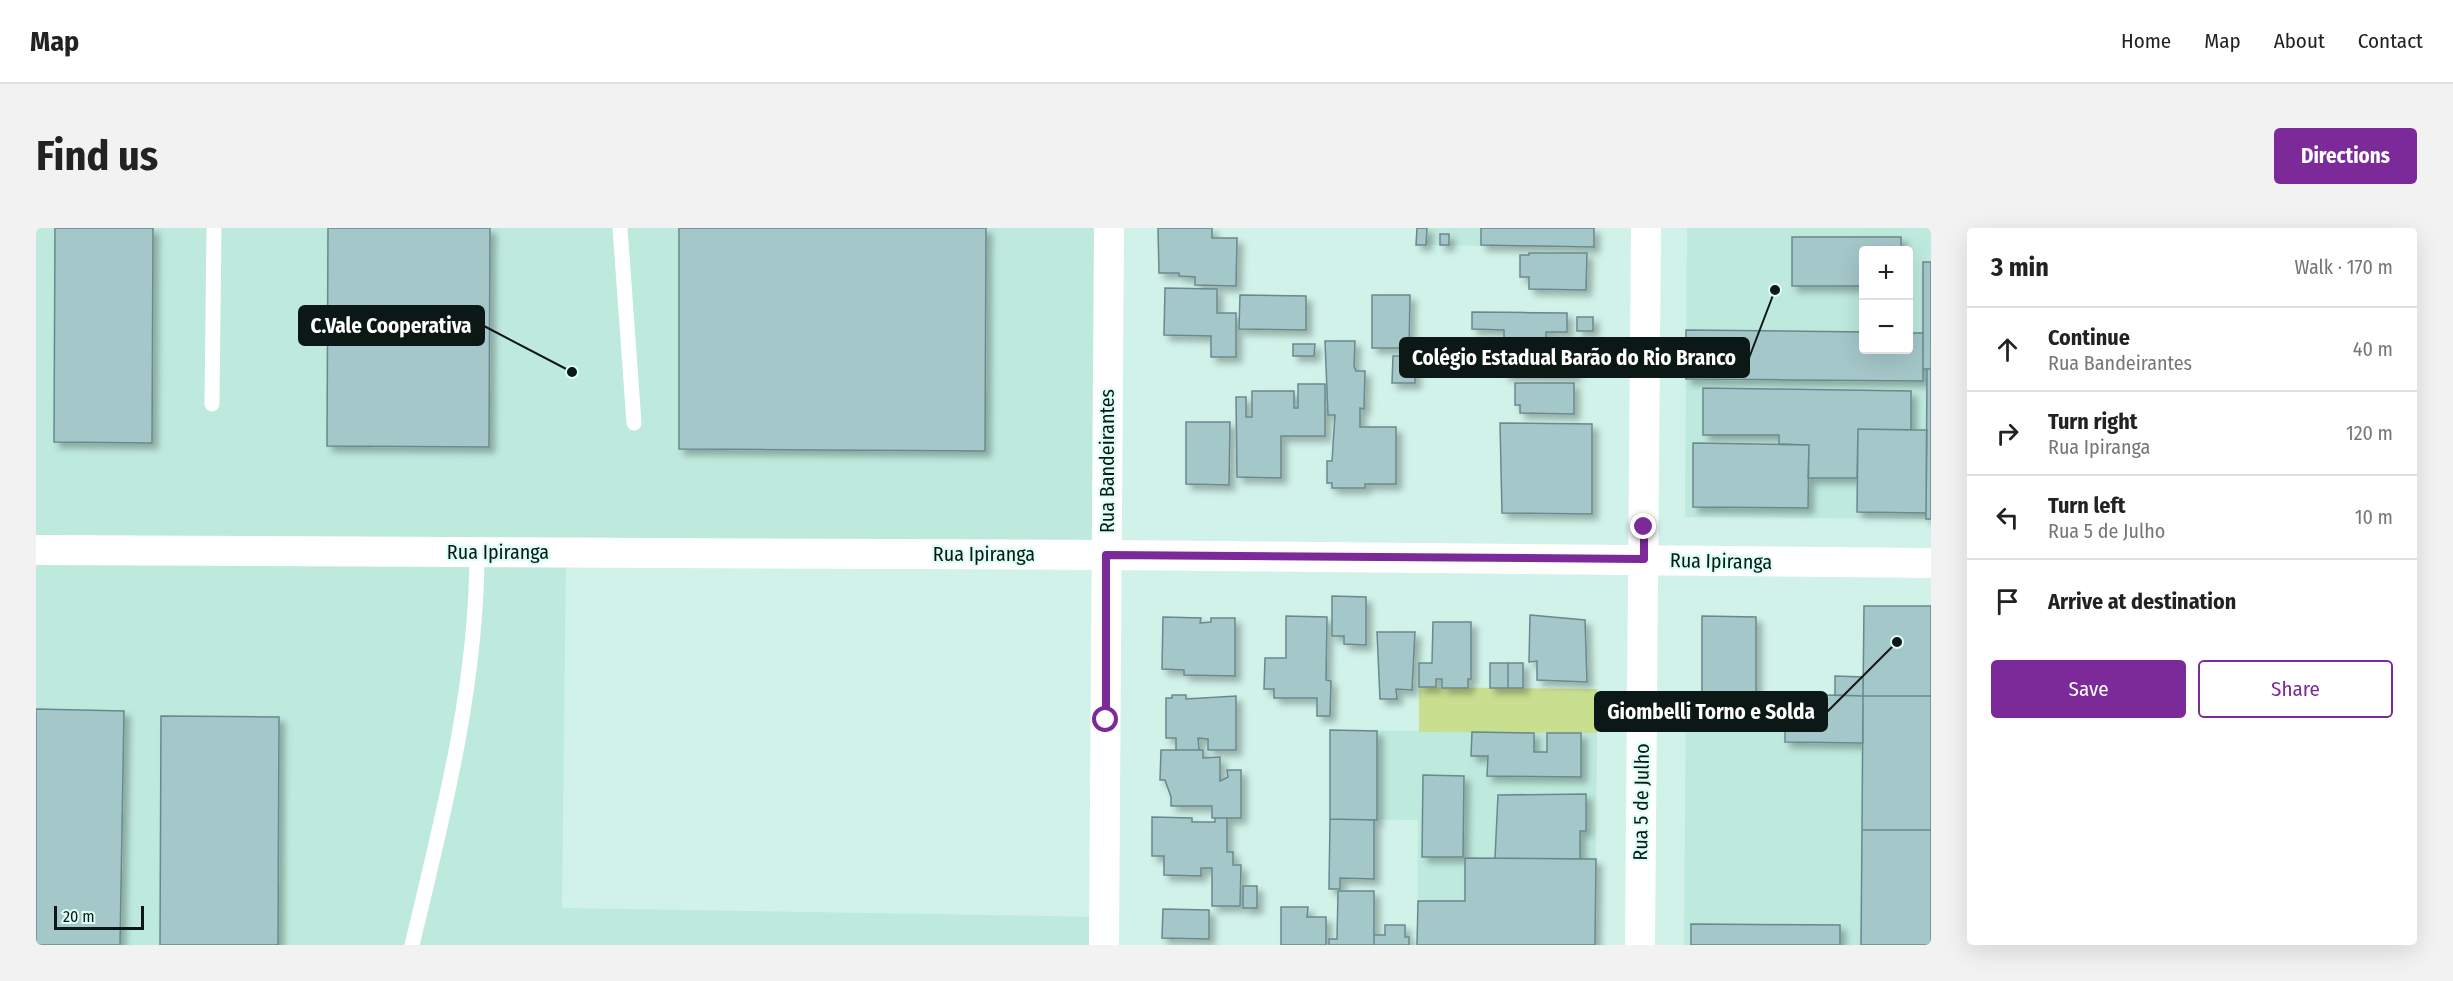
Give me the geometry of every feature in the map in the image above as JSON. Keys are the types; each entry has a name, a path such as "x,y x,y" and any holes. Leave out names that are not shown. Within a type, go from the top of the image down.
{"street":[{"name":"Rua Bandeirantes","path":"1104,945 1109,228"},
{"name":"Rua 5 de Julho","path":"1640,945 1646,228"},
{"name":"Rua Ipiranga","path":"36,550 1106,555 1931,563"}],"lane":[{"path":"212,404 214,228"},
{"path":"620,228 634,423"},
{"path":"412,945 461,730 477,604 477,552"}],"shaded area":[{"path":"36,228 1109,228 1106,555 566,553 562,908 1104,917 1104,945 36,945"},
{"path":"1417,228 1594,228 1594,247 1416,245"},
{"path":"1687,228 1931,228 1931,519 1685,517"},
{"path":"1864,606 1931,606 1861,945 1684,945 1686,694 1863,695"},
{"path":"1330,730 1597,733 1595,945 1417,945 1418,820 1330,819"}],"green space":[{"path":"1419,687 1597,689 1597,733 1419,732"}],"building":[{"path":"55,228 153,228 152,443 54,442"},
{"path":"328,228 490,228 489,447 327,446"},
{"path":"679,228 986,228 985,451 679,449"},
{"path":"1158,228 1212,228 1212,238 1237,238 1236,286 1195,285 1195,277 1179,276 1179,273 1159,273"},
{"path":"1417,228 1427,228 1426,245 1416,245"},
{"path":"1481,228 1594,228 1594,247 1481,245"},
{"path":"1440,234 1449,234 1449,245 1440,245"},
{"path":"1792,237 1901,237 1901,246 1859,246 1859,286 1792,286"},
{"path":"1529,253 1587,253 1586,290 1529,289 1529,277 1520,277 1520,255 1529,255"},
{"path":"1923,262 1931,262 1931,369 1923,369"},
{"path":"1165,288 1217,289 1217,313 1236,313 1236,357 1211,357 1211,336 1164,335"},
{"path":"1240,295 1306,296 1306,330 1239,329"},
{"path":"1372,295 1410,295 1409,348 1372,348"},
{"path":"1472,312 1567,313 1567,332 1546,332 1546,340 1575,341 1575,376 1504,375 1504,330 1472,329"},
{"path":"1577,317 1593,317 1593,331 1577,331"},
{"path":"1686,330 1859,332 1859,354 1913,354 1913,333 1923,333 1923,381 1686,379"},
{"path":"1325,341 1355,341 1354,366 1356,371 1365,371 1364,409 1360,408 1360,427 1396,427 1396,484 1365,484 1365,488 1332,488 1332,483 1327,483 1327,461 1332,461 1335,415 1328,415"},
{"path":"1293,344 1315,344 1314,356 1293,356"},
{"path":"1393,356 1415,356 1415,383 1392,383"},
{"path":"1927,369 1931,369 1931,519 1926,519"},
{"path":"1515,383 1574,383 1574,414 1520,413 1520,405 1515,405"},
{"path":"1298,384 1325,384 1325,436 1281,436 1281,478 1237,477 1236,397 1246,397 1246,417 1252,417 1252,391 1294,391 1294,408 1298,408"},
{"path":"1703,388 1911,391 1911,430 1858,429 1857,478 1808,478 1809,445 1779,444 1779,435 1703,435"},
{"path":"1186,422 1230,422 1229,485 1186,484"},
{"path":"1500,423 1592,424 1592,514 1502,513"},
{"path":"1858,429 1927,430 1926,513 1857,512"},
{"path":"1693,443 1809,445 1808,508 1693,507"},
{"path":"1332,596 1366,597 1366,645 1344,644 1344,636 1332,636"},
{"path":"1864,606 1931,606 1931,696 1863,696"},
{"path":"1530,615 1585,620 1587,682 1537,680 1537,661 1529,662"},
{"path":"1286,616 1327,617 1326,680 1331,681 1330,716 1317,716 1317,698 1274,698 1274,689 1264,689 1265,658 1286,658"},
{"path":"1702,616 1756,617 1756,694 1702,693"},
{"path":"1163,617 1201,618 1200,623 1211,622 1211,618 1235,618 1235,676 1184,675 1184,670 1162,669"},
{"path":"1433,622 1471,622 1471,679 1468,679 1468,688 1442,688 1442,679 1436,679 1436,687 1419,687 1419,663 1432,663"},
{"path":"1377,632 1415,632 1412,690 1396,689 1397,699 1380,699"},
{"path":"1490,663 1508,663 1508,688 1490,688"},
{"path":"1508,663 1523,663 1523,688 1508,688"},
{"path":"1835,676 1863,677 1863,696 1835,695"},
{"path":"1785,694 1863,696 1863,743 1785,742"},
{"path":"1172,695 1186,695 1186,699 1236,696 1236,750 1208,750 1208,739 1198,738 1199,750 1176,750 1176,738 1166,738 1166,698 1172,698"},
{"path":"1863,696 1931,696 1931,830 1862,830"},
{"path":"36,709 124,711 120,945 36,945"},
{"path":"161,716 279,717 278,945 160,945"},
{"path":"1330,730 1377,731 1377,820 1330,819"},
{"path":"1472,732 1534,733 1534,752 1547,752 1547,733 1581,733 1581,777 1487,776 1488,756 1471,756"},
{"path":"1161,750 1203,750 1203,758 1220,757 1220,781 1228,777 1227,770 1241,770 1241,818 1212,818 1212,806 1171,806 1171,797 1165,780 1160,780"},
{"path":"1423,775 1464,776 1463,857 1422,857"},
{"path":"1586,794 1586,831 1580,831 1580,859 1495,858 1498,795"},
{"path":"1152,817 1192,818 1192,822 1215,822 1215,818 1227,818 1227,852 1233,852 1233,865 1241,865 1240,906 1212,906 1212,868 1201,868 1201,876 1164,875 1164,856 1152,856"},
{"path":"1330,819 1374,820 1374,879 1340,878 1340,889 1329,889"},
{"path":"1862,830 1931,830 1931,945 1861,945"},
{"path":"1465,858 1596,859 1595,945 1417,945 1418,901 1465,901"},
{"path":"1243,886 1257,886 1257,908 1243,908"},
{"path":"1338,891 1374,891 1374,945 1329,945 1329,939 1337,939"},
{"path":"1281,907 1308,907 1307,917 1326,917 1326,945 1281,945"},
{"path":"1163,909 1209,910 1209,939 1162,938"},
{"path":"1691,924 1840,925 1840,945 1691,945"},
{"path":"1385,925 1405,925 1405,937 1409,937 1409,945 1374,945 1374,935 1385,935"}],"place":[{"name":"Colégio Estadual Barão do Rio Branco","path":"1775,290"},
{"name":"C.Vale Cooperativa","path":"572,372"},
{"name":"Giombelli Torno e Solda","path":"1897,642"}],"route":[{"path":"1106,720 1106,555 1644,559 1644,527"}]}
